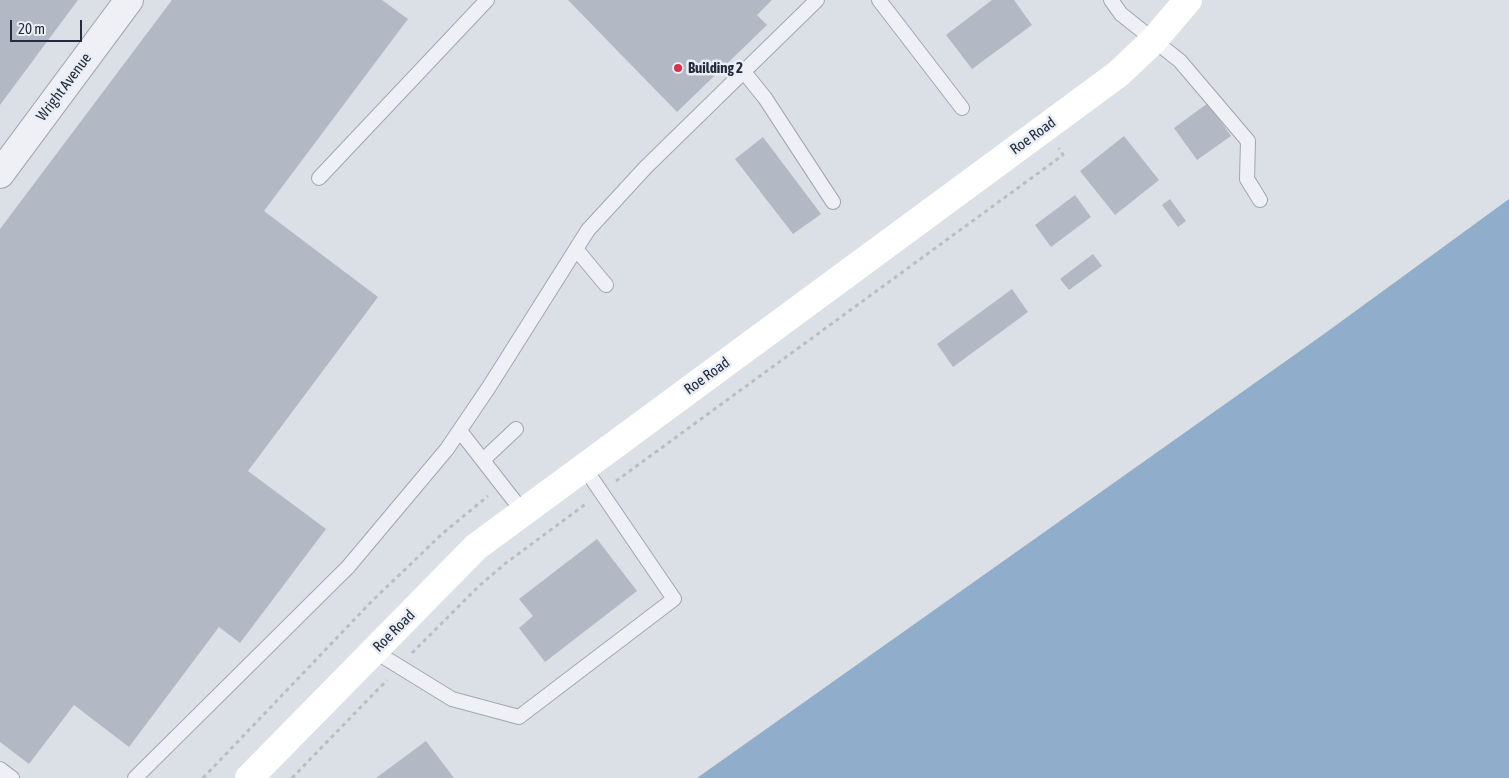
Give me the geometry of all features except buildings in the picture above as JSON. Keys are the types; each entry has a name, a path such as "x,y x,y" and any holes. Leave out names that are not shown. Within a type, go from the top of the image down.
{"main road":[{"name":"Roe Road","path":"249,778 476,547 1118,74 1154,40 1188,0"}],"street":[{"name":"Wright Avenue","path":"0,174 129,0"}],"lane":[{"path":"319,178 487,0"},
{"path":"135,778 348,568 447,449 489,387 588,230 646,167 817,0"},
{"path":"879,0 962,108"},
{"path":"1111,0 1121,14 1180,61 1248,141 1247,179 1260,200"},
{"path":"744,72 765,98 833,202"},
{"path":"576,249 606,285"},
{"path":"483,460 516,429"},
{"path":"460,430 523,512"},
{"path":"374,651 452,699 519,717 674,599 584,467"},
{"path":"0,769 12,778"}],"path":[{"path":"292,778 429,635 499,569 601,492 1063,155 1046,127"},
{"path":"203,778 372,601 442,534 503,486"}],"water":[{"path":"1509,199 1509,778 697,778 1324,334"}],"place":[{"name":"Building 2","path":"678,68"}]}
